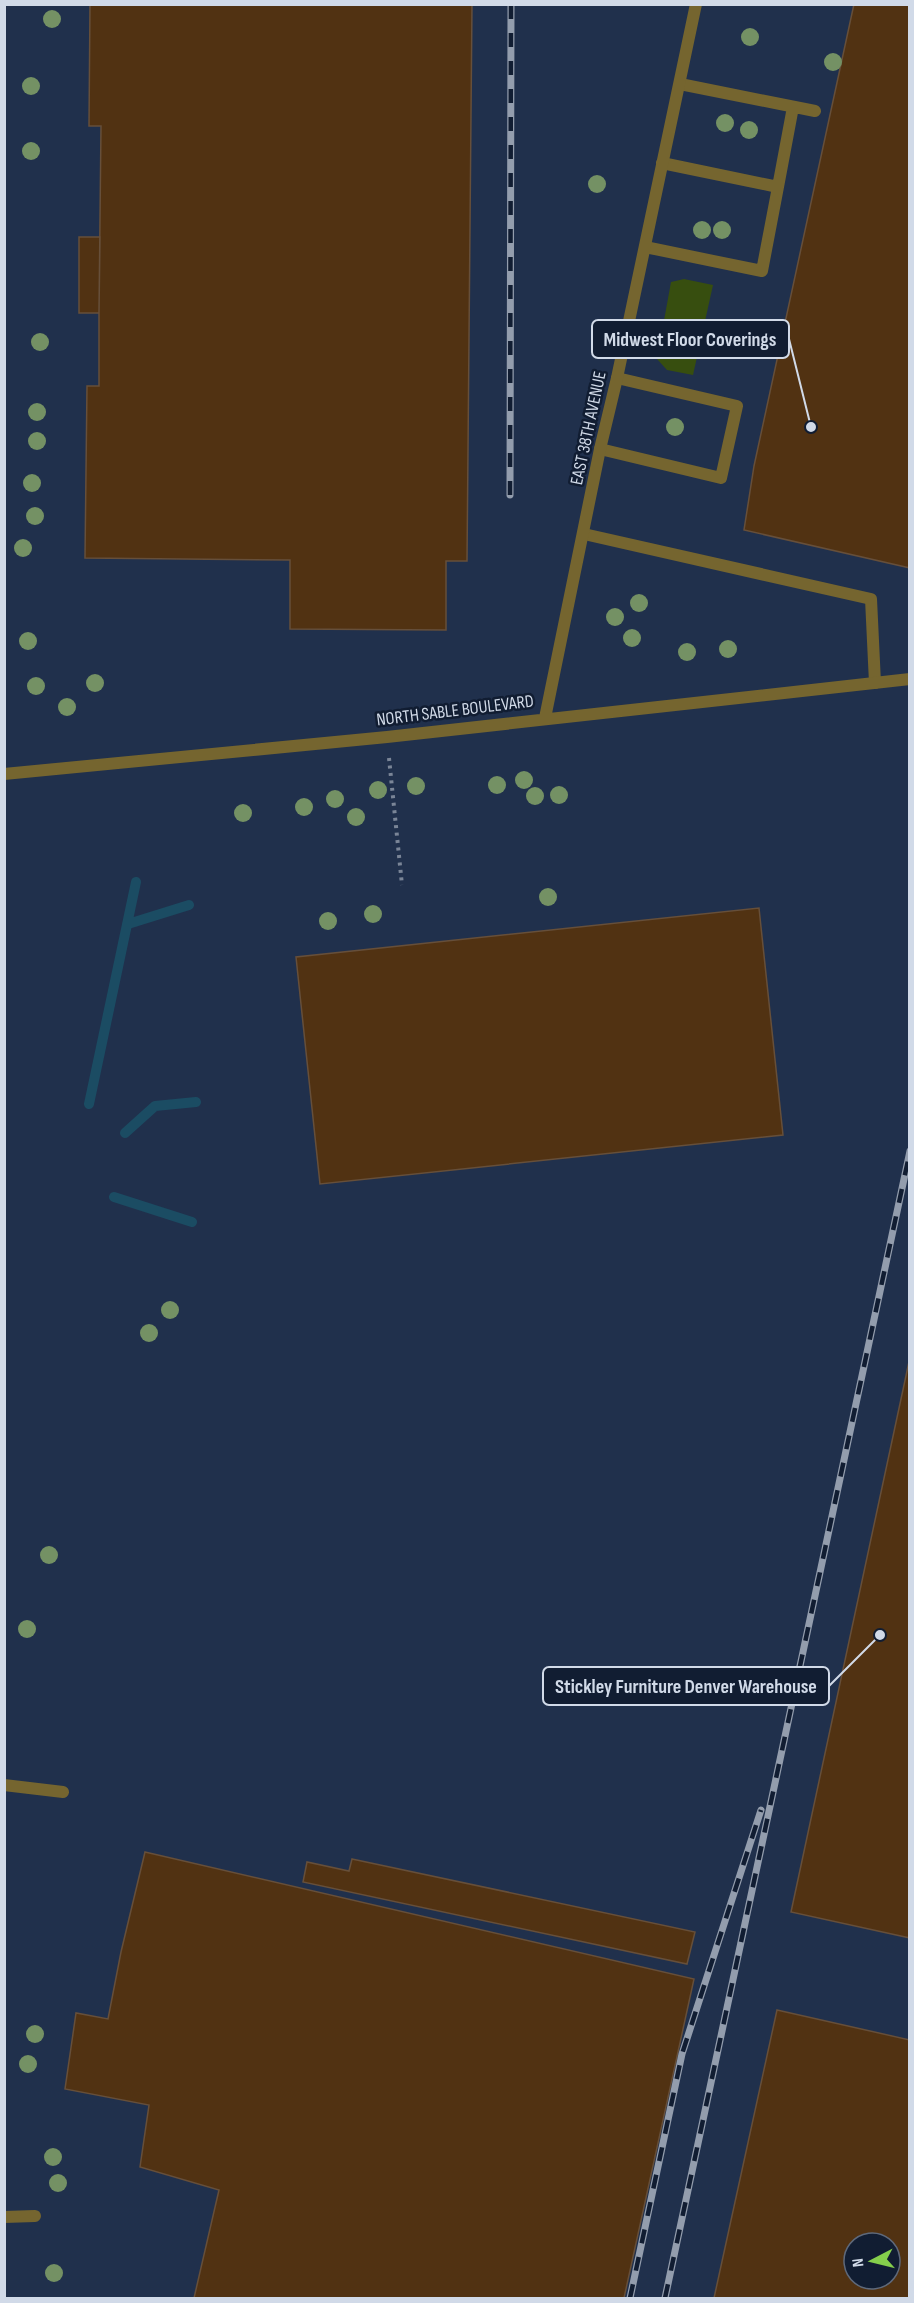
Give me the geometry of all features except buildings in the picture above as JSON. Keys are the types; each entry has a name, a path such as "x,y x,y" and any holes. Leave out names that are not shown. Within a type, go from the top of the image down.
{"street":[{"name":"EAST 38TH AVENUE","path":"545,718 600,449 696,4"},
{"path":"680,84 815,111"},
{"path":"645,247 762,271 793,107"},
{"path":"662,163 778,187"},
{"path":"600,449 721,478 737,406 617,378"},
{"path":"584,534 871,599 875,683"},
{"name":"NORTH SABLE BOULEVARD","path":"4,774 387,737 909,679"},
{"path":"4,1785 63,1792"},
{"path":"4,2217 35,2216"}],"path":[{"path":"387,737 402,885"}],"shaded area":[{"path":"5,5 909,5 909,2298 5,2298"}],"green space":[{"path":"684,279 713,285 693,375 667,370 657,359 671,282"}],"waterway":[{"path":"89,1104 136,882"},
{"path":"128,924 189,905"},
{"path":"125,1133 155,1106 196,1102"},
{"path":"114,1197 192,1222"}],"railway":[{"path":"510,495 511,4"},
{"path":"665,2298 910,1151"},
{"path":"630,2298 682,2054 761,1810"}],"place":[{"name":"Midwest Floor Coverings","path":"811,427"},
{"name":"Stickley Furniture Denver Warehouse","path":"880,1635"}]}
